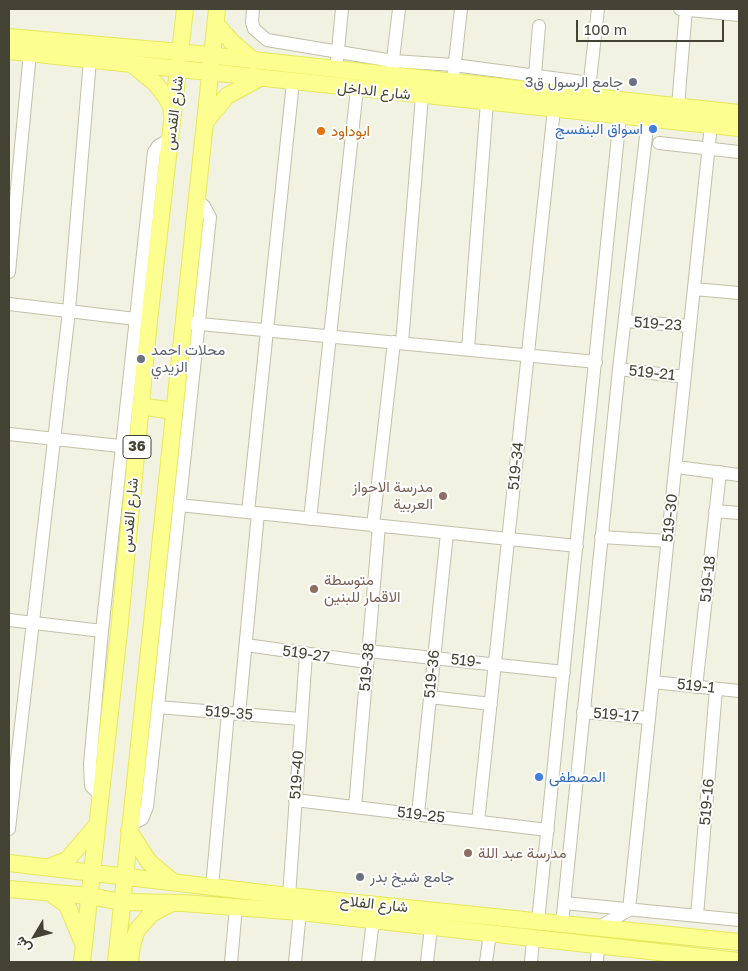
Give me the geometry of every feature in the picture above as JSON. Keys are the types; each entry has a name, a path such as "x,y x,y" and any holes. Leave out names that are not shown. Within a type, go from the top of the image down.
{"main road":[{"name":"شارع القدس","path":"83,954 101,796 129,447 140,406 143,320 172,130 185,9"},
{"name":"شارع القدس","path":"116,962 173,411 190,323 196,202 216,16"},
{"path":"216,16 232,42 254,61"},
{"name":"شارع الداخل","path":"9,37 180,52 336,70 392,68 453,81 589,90 678,106 739,113"},
{"name":"شارع الداخل","path":"9,51 259,79 739,128"},
{"path":"133,65 155,83 166,97 171,106 172,130"},
{"path":"205,123 216,107 227,96 259,79"},
{"path":"140,406 173,411"},
{"path":"49,867 67,860 98,824"},
{"path":"130,828 149,862 174,882"},
{"name":"شارع الفلاح","path":"9,863 124,875 289,896 739,942"},
{"name":"شارع الفلاح","path":"9,889 90,896 121,902 174,902 300,912 598,945 661,957 732,961"},
{"path":"50,893 68,905 74,917 83,954"},
{"path":"130,962 132,945 137,930 151,914 174,902"}],"street":[{"path":"253,9 252,22 254,29 267,40 338,53 392,68 454,65 535,75 589,90 598,9"},
{"path":"336,70 342,9"},
{"path":"392,68 399,9"},
{"path":"453,81 461,9"},
{"path":"680,9 739,15"},
{"path":"678,106 686,9"},
{"path":"535,75 539,26"},
{"path":"9,272 30,53"},
{"path":"9,829 69,311 90,60"},
{"path":"212,887 234,713 246,645 266,330 293,82"},
{"path":"310,519 332,336 357,89"},
{"name":"519-38","path":"355,807 368,656 376,526 398,343 422,96"},
{"path":"468,349 487,102"},
{"name":"519-34","path":"478,822 554,109"},
{"path":"538,921 620,116"},
{"path":"562,924 601,537 648,119"},
{"name":"519-30","path":"629,910 712,125"},
{"path":"659,143 739,152"},
{"path":"694,289 739,293"},
{"path":"9,304 143,320 129,447 102,630 90,764 92,786 101,796"},
{"name":"519-23","path":"625,321 690,326"},
{"path":"130,828 142,819 147,807 179,505 190,323 596,362"},
{"name":"519-21","path":"619,369 685,377"},
{"path":"9,434 129,447"},
{"path":"676,467 720,472 739,472"},
{"name":"519-18","path":"696,686 720,472"},
{"path":"179,505 577,546"},
{"path":"581,510 604,513"},
{"path":"715,511 739,513"},
{"name":"519-36","path":"418,814 447,534"},
{"path":"601,537 668,541"},
{"path":"9,620 102,630"},
{"name":"519-27","path":"246,645 306,654 368,656"},
{"name":"519-40","path":"289,896 306,654"},
{"name":"519-","path":"368,656 434,658 564,672"},
{"name":"519-1","path":"653,682 739,691"},
{"name":"519-16","path":"697,916 716,689"},
{"path":"430,697 491,704"},
{"name":"519-35","path":"158,707 300,719"},
{"name":"519-17","path":"583,712 649,718"},
{"name":"519-25","path":"295,800 548,830"},
{"path":"564,903 739,920"},
{"path":"231,962 236,907"},
{"path":"599,928 629,910"},
{"path":"295,962 300,912"},
{"path":"368,962 372,920"},
{"path":"427,962 431,927"},
{"path":"486,962 490,933"},
{"path":"531,962 533,938"},
{"path":"597,962 598,945"}],"place":[{"name":"جامع الرسول ق3","path":"633,82"},
{"name":"اسواق البنفسج","path":"653,129"},
{"name":"ابوداود","path":"321,131"},
{"name":"محلات احمد الزيدي","path":"141,359"},
{"name":"مدرسة الاحواز العربية","path":"443,496"},
{"name":"متوسطة الاقمار للبنين","path":"314,589"},
{"name":"المصطفى","path":"539,777"},
{"name":"مدرسة عبد اللة","path":"468,853"},
{"name":"جامع شيخ بدر","path":"360,877"}]}
